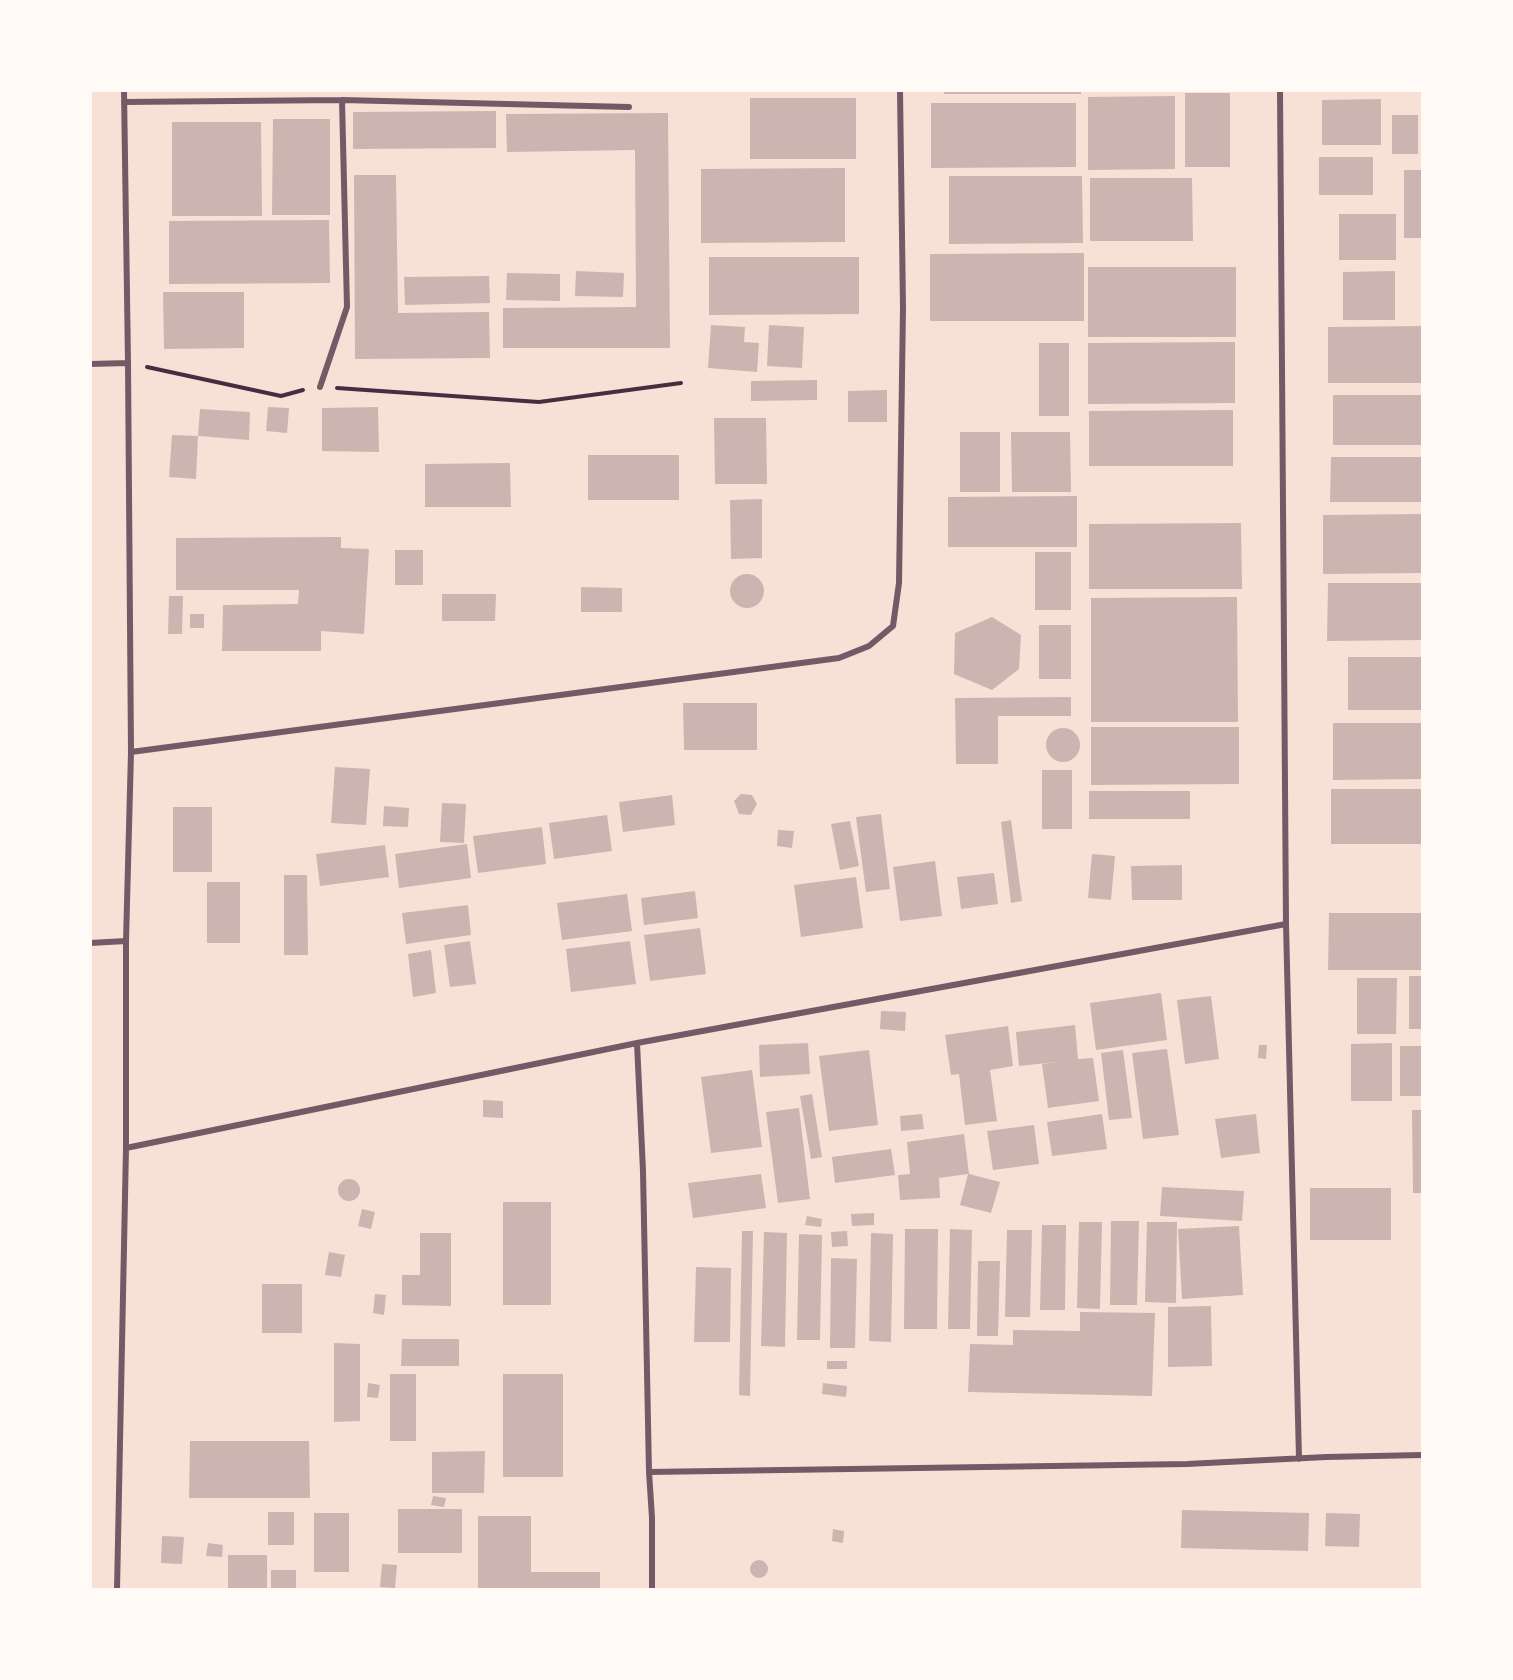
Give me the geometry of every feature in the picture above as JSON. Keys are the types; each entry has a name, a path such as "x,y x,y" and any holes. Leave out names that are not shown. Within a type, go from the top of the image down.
{"street":[{"path":"117,1590 126,1148 126,941 131,752 124,90"},
{"path":"131,752 839,658 869,646 893,626 899,583 903,320 900,90"},
{"path":"1280,90 1286,924 1299,1459"},
{"path":"124,102 342,100 630,107"},
{"path":"320,387 347,307 342,100"},
{"path":"90,364 128,363"},
{"path":"126,1148 637,1043 1286,924"},
{"path":"90,943 126,941"},
{"path":"637,1043 643,1171 652,1590"},
{"path":"649,1472 1187,1464 1423,1455"}],"path":[{"path":"128,363 281,396 320,387 539,402 681,383"}],"building":[{"path":"944,90 1081,90 1081,94 944,94"},
{"path":"1185,93 1230,93 1230,167 1185,167"},
{"path":"1175,96 1175,169 1088,170 1088,97"},
{"path":"750,98 856,98 856,159 750,159"},
{"path":"1381,99 1381,145 1322,145 1322,100"},
{"path":"931,103 1076,103 1076,167 931,168"},
{"path":"496,111 496,148 353,149 353,112"},
{"path":"668,113 670,348 503,348 503,308 636,307 635,150 507,152 506,114"},
{"path":"1392,115 1418,115 1418,154 1392,154"},
{"path":"273,119 330,119 330,215 272,215"},
{"path":"172,122 261,122 262,216 172,216"},
{"path":"1319,157 1373,157 1373,195 1319,195"},
{"path":"845,168 845,242 701,243 701,169"},
{"path":"1404,170 1423,170 1421,238 1404,238"},
{"path":"354,175 396,175 398,313 489,312 490,358 355,359"},
{"path":"949,176 1082,176 1083,243 949,244"},
{"path":"1090,178 1192,178 1193,241 1090,241"},
{"path":"1339,214 1396,214 1396,260 1339,260"},
{"path":"329,220 330,283 169,284 169,221"},
{"path":"1084,253 1084,321 930,321 930,254"},
{"path":"709,257 859,257 859,314 709,315"},
{"path":"1088,267 1236,267 1236,337 1088,337"},
{"path":"576,271 624,273 623,297 575,296"},
{"path":"1395,271 1395,320 1343,320 1343,272"},
{"path":"507,273 560,274 560,301 506,300"},
{"path":"489,276 490,303 405,305 404,277"},
{"path":"163,292 244,292 244,348 164,349"},
{"path":"711,325 745,327 744,342 759,343 757,372 708,368"},
{"path":"769,325 804,327 802,368 767,366"},
{"path":"1423,326 1423,383 1328,383 1328,327"},
{"path":"1235,342 1235,403 1088,404 1088,343"},
{"path":"1039,343 1069,343 1069,416 1039,416"},
{"path":"817,380 817,400 751,401 751,381"},
{"path":"887,390 887,422 848,422 848,391"},
{"path":"1333,395 1423,395 1423,445 1333,445"},
{"path":"268,407 289,408 287,433 266,431"},
{"path":"378,407 379,452 322,451 322,408"},
{"path":"200,409 250,412 249,440 198,436"},
{"path":"1233,410 1233,466 1089,466 1089,411"},
{"path":"714,418 766,418 767,484 715,484"},
{"path":"960,432 1000,432 1000,492 960,492"},
{"path":"1011,432 1070,432 1071,492 1012,492"},
{"path":"172,435 198,436 196,479 169,477"},
{"path":"588,455 679,455 679,500 588,500"},
{"path":"1331,457 1423,457 1423,502 1330,502"},
{"path":"510,463 511,507 425,507 425,464"},
{"path":"1077,496 1077,547 948,547 948,497"},
{"path":"762,499 762,558 731,559 730,500"},
{"path":"1423,514 1423,573 1323,574 1323,515"},
{"path":"1241,523 1242,589 1089,589 1089,524"},
{"path":"341,537 341,548 369,549 364,634 321,631 321,651 222,651 223,605 298,604 299,590 176,590 176,538"},
{"path":"395,550 423,550 423,585 395,585"},
{"path":"1035,552 1071,552 1071,610 1035,610"},
{"path":"747,574 759,579 764,591 759,603 747,608 735,603 730,591 735,579"},
{"path":"1328,583 1423,583 1423,640 1327,641"},
{"path":"581,587 622,588 622,612 581,612"},
{"path":"442,594 496,594 495,621 442,621"},
{"path":"169,596 183,596 182,634 168,634"},
{"path":"1237,597 1238,722 1091,722 1091,598"},
{"path":"190,614 204,614 204,628 190,628"},
{"path":"992,617 1021,635 1019,669 992,690 954,674 955,633"},
{"path":"1039,625 1071,625 1071,679 1039,679"},
{"path":"1348,657 1423,657 1423,710 1348,710"},
{"path":"1071,697 1071,716 998,716 998,764 956,764 955,698"},
{"path":"683,703 757,703 757,750 684,750"},
{"path":"1333,723 1423,723 1423,779 1333,780"},
{"path":"1091,727 1239,727 1239,784 1091,785"},
{"path":"1063,728 1075,733 1080,745 1075,757 1063,762 1051,757 1046,745 1051,733"},
{"path":"335,767 370,769 366,825 331,823"},
{"path":"1042,770 1072,770 1072,829 1042,829"},
{"path":"1331,789 1423,789 1423,844 1331,844"},
{"path":"1089,791 1190,791 1190,819 1089,819"},
{"path":"741,794 752,795 757,804 751,815 739,814 734,801"},
{"path":"672,795 675,825 623,832 619,802"},
{"path":"442,803 466,804 464,843 440,842"},
{"path":"384,806 409,808 408,827 383,826"},
{"path":"173,807 212,807 212,872 173,872"},
{"path":"881,814 890,889 866,892 856,817"},
{"path":"607,815 612,851 554,859 549,823"},
{"path":"1011,820 1022,901 1011,903 1001,822"},
{"path":"850,821 859,866 840,870 831,824"},
{"path":"542,827 546,864 478,873 473,836"},
{"path":"778,830 794,831 792,848 777,846"},
{"path":"467,844 471,878 399,888 395,854"},
{"path":"385,845 389,877 320,886 316,854"},
{"path":"1092,854 1115,856 1111,900 1088,898"},
{"path":"935,861 942,916 900,921 893,867"},
{"path":"1182,865 1182,900 1132,900 1131,866"},
{"path":"994,873 998,904 961,909 957,877"},
{"path":"284,875 307,875 308,955 284,955"},
{"path":"856,877 863,928 801,937 794,885"},
{"path":"207,882 240,882 240,943 207,943"},
{"path":"695,891 698,918 644,925 641,898"},
{"path":"627,894 632,931 562,940 557,903"},
{"path":"468,905 471,935 406,944 402,913"},
{"path":"1329,913 1423,913 1423,970 1328,970"},
{"path":"700,928 706,974 650,981 644,935"},
{"path":"470,941 476,984 450,987 444,945"},
{"path":"630,941 636,984 571,992 566,949"},
{"path":"431,950 436,993 413,997 408,954"},
{"path":"1409,976 1423,976 1423,1029 1409,1029"},
{"path":"1357,978 1397,978 1396,1034 1357,1034"},
{"path":"1161,993 1167,1040 1096,1050 1090,1003"},
{"path":"1211,996 1219,1059 1185,1064 1177,1000"},
{"path":"881,1011 906,1012 905,1031 880,1029"},
{"path":"1075,1025 1078,1059 1093,1058 1099,1101 1048,1108 1042,1064 1056,1062 1019,1066 1016,1032"},
{"path":"1008,1026 1013,1066 990,1070 997,1121 965,1125 959,1074 951,1075 945,1035"},
{"path":"808,1043 810,1074 760,1077 759,1045"},
{"path":"1392,1043 1392,1101 1351,1101 1351,1044"},
{"path":"1259,1045 1267,1045 1266,1059 1258,1058"},
{"path":"1400,1046 1423,1046 1423,1096 1400,1096"},
{"path":"1167,1049 1179,1135 1143,1139 1132,1053"},
{"path":"869,1050 878,1125 829,1131 819,1056"},
{"path":"1123,1050 1132,1118 1109,1120 1101,1053"},
{"path":"752,1070 762,1147 711,1153 701,1077"},
{"path":"812,1094 822,1157 811,1159 800,1096"},
{"path":"483,1100 503,1101 503,1118 483,1117"},
{"path":"799,1108 810,1199 778,1203 766,1112"},
{"path":"1412,1110 1423,1110 1423,1193 1413,1193"},
{"path":"922,1114 924,1129 901,1131 900,1116"},
{"path":"1102,1114 1107,1149 1052,1156 1047,1122"},
{"path":"1256,1114 1260,1153 1221,1158 1215,1119"},
{"path":"1034,1125 1039,1164 993,1170 987,1131"},
{"path":"964,1134 969,1174 1000,1182 991,1213 960,1205 968,1174 939,1178 940,1198 900,1200 898,1175 910,1174 907,1142"},
{"path":"891,1149 895,1175 835,1183 832,1157"},
{"path":"761,1174 766,1208 693,1218 688,1183"},
{"path":"349,1179 357,1182 360,1190 357,1198 349,1201 341,1198 338,1190 341,1182"},
{"path":"1162,1187 1244,1191 1242,1221 1160,1216"},
{"path":"1310,1188 1391,1188 1391,1240 1310,1240"},
{"path":"503,1202 551,1202 551,1305 503,1305"},
{"path":"362,1209 375,1212 371,1229 358,1226"},
{"path":"874,1213 874,1225 852,1226 851,1214"},
{"path":"807,1216 822,1219 821,1227 805,1225"},
{"path":"1111,1221 1139,1221 1137,1305 1110,1305"},
{"path":"1079,1222 1102,1222 1100,1309 1077,1308"},
{"path":"1147,1222 1177,1222 1176,1303 1145,1302"},
{"path":"1042,1225 1066,1225 1065,1310 1040,1310"},
{"path":"1239,1226 1243,1295 1182,1299 1178,1229"},
{"path":"905,1229 938,1229 937,1329 904,1329"},
{"path":"950,1229 972,1230 970,1329 948,1329"},
{"path":"1007,1230 1032,1230 1030,1317 1005,1317"},
{"path":"742,1231 753,1231 750,1396 739,1395"},
{"path":"847,1231 848,1246 832,1247 831,1232"},
{"path":"764,1232 787,1233 785,1347 761,1346"},
{"path":"420,1233 451,1233 451,1306 402,1305 402,1275 420,1275"},
{"path":"871,1233 893,1234 891,1342 869,1341"},
{"path":"799,1234 822,1235 820,1340 797,1340"},
{"path":"329,1252 345,1255 341,1277 325,1275"},
{"path":"831,1258 857,1259 855,1348 830,1348"},
{"path":"978,1261 1000,1261 998,1336 977,1336"},
{"path":"696,1267 731,1268 730,1342 694,1342"},
{"path":"262,1284 302,1284 302,1333 262,1333"},
{"path":"375,1294 386,1295 384,1315 373,1313"},
{"path":"1211,1306 1212,1366 1168,1367 1168,1307"},
{"path":"1080,1312 1155,1313 1152,1396 968,1392 970,1344 1013,1345 1013,1330 1080,1331"},
{"path":"402,1339 459,1339 459,1366 401,1366"},
{"path":"334,1343 360,1344 360,1421 334,1422"},
{"path":"827,1361 847,1361 847,1369 827,1369"},
{"path":"390,1374 416,1374 416,1441 390,1441"},
{"path":"503,1374 563,1374 563,1477 503,1477"},
{"path":"368,1383 380,1385 378,1398 367,1397"},
{"path":"823,1383 847,1386 846,1397 822,1394"},
{"path":"190,1441 309,1441 310,1498 189,1498"},
{"path":"485,1451 484,1493 432,1493 432,1452"},
{"path":"433,1496 446,1498 444,1507 431,1505"},
{"path":"398,1509 462,1509 462,1553 398,1553"},
{"path":"1182,1510 1309,1513 1308,1551 1181,1548"},
{"path":"268,1512 294,1512 294,1545 268,1545"},
{"path":"314,1513 349,1513 349,1572 314,1572"},
{"path":"1326,1513 1360,1514 1359,1547 1325,1546"},
{"path":"478,1516 531,1516 531,1572 600,1572 600,1590 478,1590"},
{"path":"833,1529 844,1531 843,1543 832,1541"},
{"path":"162,1536 184,1537 182,1564 161,1563"},
{"path":"208,1543 223,1545 222,1557 206,1556"},
{"path":"228,1555 267,1555 267,1590 228,1590"},
{"path":"755,1560 763,1560 768,1565 766,1576 755,1578 750,1573 750,1565"},
{"path":"382,1564 397,1565 395,1588 380,1587"},
{"path":"271,1570 296,1570 296,1590 271,1590"}]}
